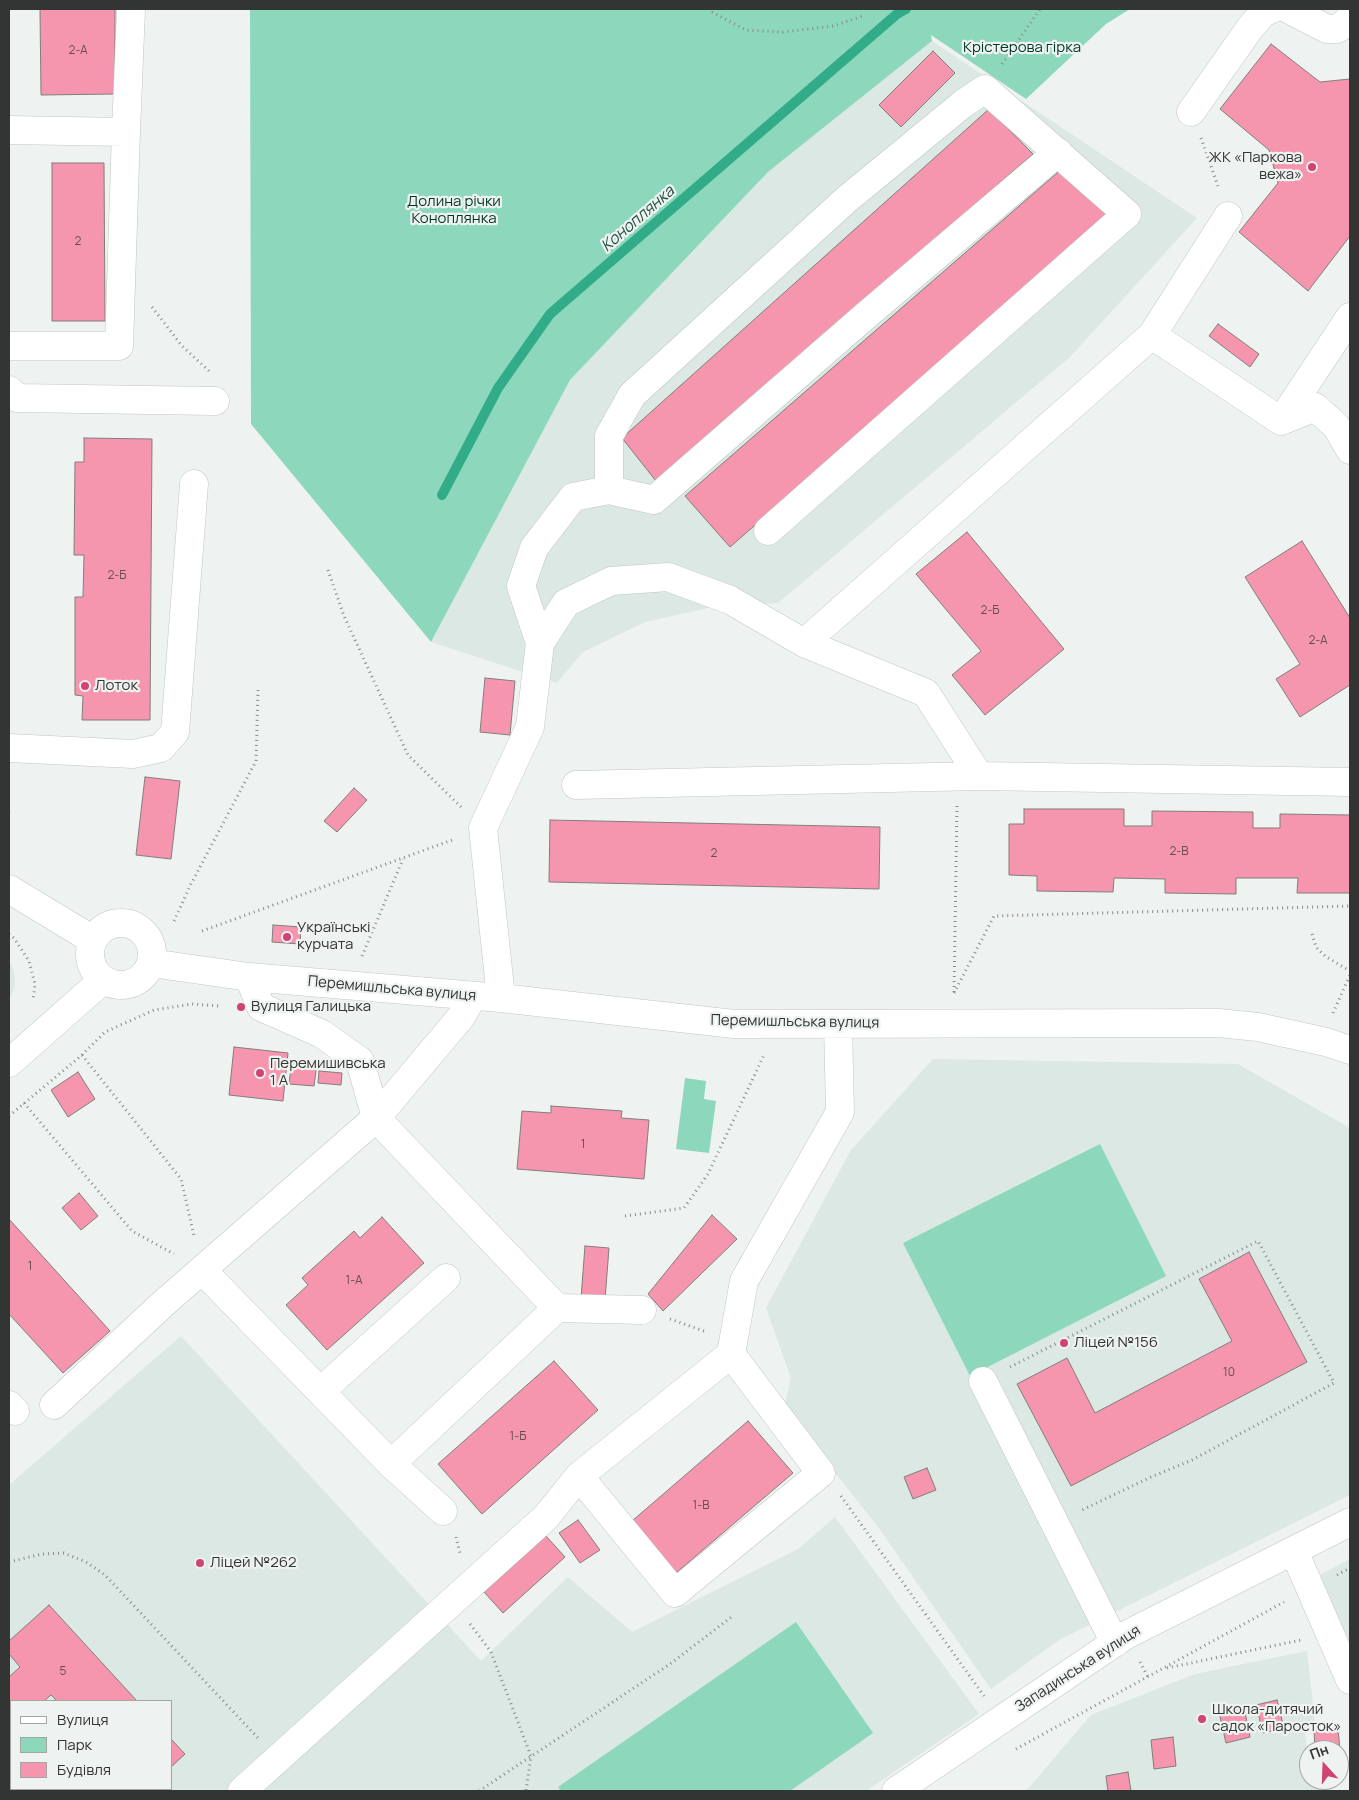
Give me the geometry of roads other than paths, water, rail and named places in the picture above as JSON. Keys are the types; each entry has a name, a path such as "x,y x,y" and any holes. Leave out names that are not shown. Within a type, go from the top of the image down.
{"street":[{"path":"9,346 119,346 130,9"},
{"path":"1191,112 1250,28 1263,13 1272,9"},
{"path":"1288,9 1326,29 1337,29 1350,18"},
{"path":"609,490 609,436 632,395 846,199 964,103 985,89 1126,214 768,531"},
{"path":"9,130 126,132"},
{"path":"501,998 483,828 530,727 540,643 521,586 534,548 572,496 609,490 654,500 864,317 1058,152"},
{"path":"804,643 1152,335 1228,216"},
{"path":"1281,421 1350,316"},
{"path":"1152,335 1281,421"},
{"path":"9,390 17,398 215,389"},
{"path":"1281,421 1315,407 1336,426 1350,450"},
{"path":"9,748 134,754 161,748 175,732 194,484"},
{"path":"540,643 566,603 611,581 668,577 730,600 804,643 926,693 968,777"},
{"path":"576,785 968,777 1350,782"},
{"path":"9,889 93,940"},
{"path":"124,922 133,924 147,936 151,945 151,963 140,979 122,985 112,984 103,980 97,974 90,957 93,940 98,932 114,923 124,922"},
{"name":"Перемишльська вулиця","path":"151,963 249,977 501,998 734,1024 1218,1023 1258,1027 1326,1042 1350,1050"},
{"path":"249,977 261,1007 322,1034 360,1061 376,1118 557,1308"},
{"path":"9,1063 103,980"},
{"path":"54,1405 165,1302 203,1271 376,1118 461,1017 473,996"},
{"path":"242,1791 546,1517 579,1476 731,1354 744,1280 840,1112 838,1024"},
{"path":"203,1271 392,1464 443,1511"},
{"path":"321,1391 446,1278"},
{"path":"392,1464 557,1308 642,1310"},
{"path":"579,1476 675,1593 821,1473 731,1354"},
{"path":"983,1381 1114,1643"},
{"name":"Западинська вулиця","path":"896,1791 1126,1635 1350,1522"},
{"path":"1294,1551 1350,1680"}],"waterway":[{"name":"Коноплянка","path":"442,495 498,388 550,314 897,14 906,9"}],"place":[{"name":"ЖК «Паркова вежа»","path":"1312,167"},
{"name":"Лоток","path":"85,686"},
{"name":"Українські курчата","path":"287,937"},
{"name":"Вулиця Галицька","path":"241,1007"},
{"name":"Перемишивська 1 А","path":"260,1073"},
{"name":"Ліцей №156","path":"1064,1343"},
{"name":"Ліцей №262","path":"200,1563"},
{"name":"Школа-дитячий садок «Паросток»","path":"1202,1719"}],"park label":[{"name":"Крістерова гірка","path":"1022,48"},
{"name":"Долина річки Коноплянка","path":"454,210"}]}
